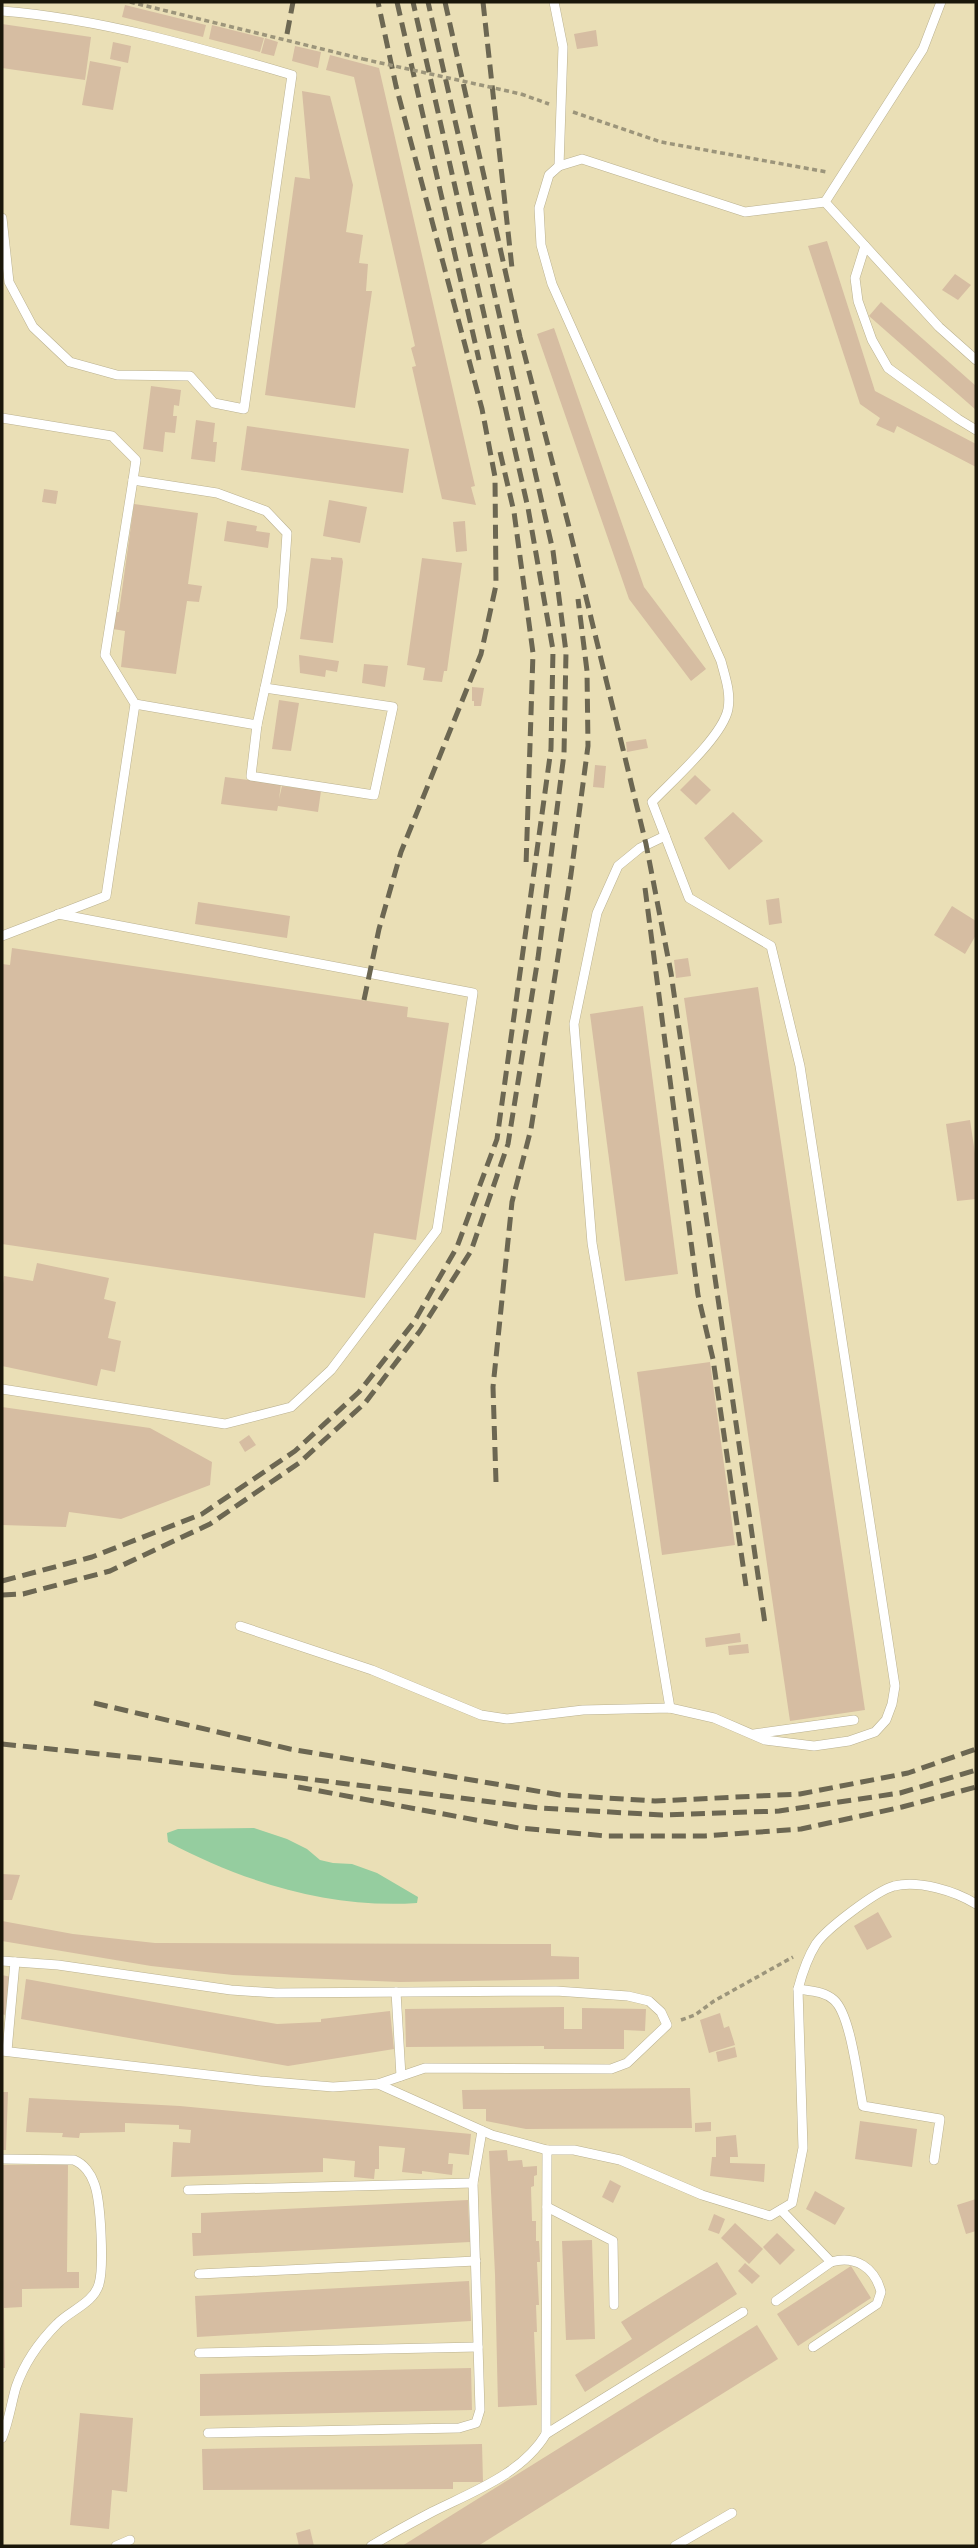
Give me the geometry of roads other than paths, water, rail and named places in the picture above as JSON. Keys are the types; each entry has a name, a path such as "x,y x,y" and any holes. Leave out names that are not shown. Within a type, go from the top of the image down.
{"lane":[{"path":"554,2 563,47 559,166"},
{"path":"825,202 923,48 941,2"},
{"path":"2,12 54,15 171,39 292,75 244,408 214,403 190,376 117,375 70,362 33,327 9,282 2,218"},
{"path":"240,1626 372,1670 481,1715 507,1719 583,1710 670,1708 714,1718 765,1740 814,1746 849,1741 874,1732 886,1720 895,1686 800,1066 771,946 689,898 652,802 716,734 728,710 729,691 721,661 552,284 541,245 539,208 549,175 559,166 582,159 746,212 825,202"},
{"path":"825,202 939,327 976,359"},
{"path":"865,246 855,278 858,301 872,340 888,368 976,430"},
{"path":"2,418 111,436 136,460 105,655 135,704 106,895 2,936"},
{"path":"133,480 217,493 266,511 287,533 282,608 257,725 251,776 374,795 393,707 265,688"},
{"path":"135,704 257,725"},
{"path":"665,836 640,848 618,866 597,913 574,1024 592,1243 670,1708"},
{"path":"2,1389 225,1424 291,1407 331,1370 437,1230 473,993 58,914"},
{"path":"753,1735 855,1720"},
{"path":"378,2084 482,2131 547,2150 575,2150 620,2160 702,2195 770,2216 792,2203 803,2148 797,1989 804,1966 816,1945 823,1936 870,1898 892,1886 914,1884 962,1895 976,1905"},
{"path":"2,1961 58,1965 231,1990 276,1993 556,1991 628,1996 649,2001 661,2012 667,2025 627,2063 611,2069 425,2068 378,2084 333,2087 260,2081 5,2051 15,1962"},
{"path":"797,1989 820,1992 834,2000 845,2016 863,2106 940,2119 934,2160"},
{"path":"396,1992 401,2076"},
{"path":"208,2433 459,2428 475,2423 480,2410 473,2183 482,2131"},
{"path":"547,2150 547,2434"},
{"path":"2,2159 74,2160 80,2162 89,2172 96,2186 101,2273 99,2287 89,2299 58,2323 30,2358 17,2383 8,2424 2,2438"},
{"path":"188,2190 473,2183"},
{"path":"547,2207 613,2241 614,2305"},
{"path":"781,2210 831,2262"},
{"path":"776,2301 831,2262 842,2259 862,2264 873,2271 881,2292 877,2304 813,2347"},
{"path":"199,2274 476,2261"},
{"path":"371,2546 491,2484 537,2449 547,2434 743,2312"},
{"path":"199,2353 478,2347"},
{"path":"675,2546 732,2514"},
{"path":"116,2546 130,2540"}],"railway":[{"path":"287,34 293,2"},
{"path":"364,1000 379,929 401,852 481,654 496,585 495,477 482,409 396,86 378,2"},
{"path":"397,2 479,360"},
{"path":"2,1581 92,1557 202,1514 295,1451 359,1392 414,1322 457,1247 497,1139 551,749 553,650 528,508 413,2"},
{"path":"2,1595 23,1594 110,1571 210,1524 299,1463 365,1403 420,1331 471,1251 508,1144 538,958 564,754 566,652 553,551 428,2"},
{"path":"445,2 520,337 646,844 671,973 765,1624"},
{"path":"483,2 512,268"},
{"path":"500,452 514,512 533,653 526,866"},
{"path":"496,1482 493,1387 512,1202 531,1129 588,746 587,671 578,599"},
{"path":"645,888 698,1295 713,1359 746,1586"},
{"path":"94,1703 290,1749 560,1795 655,1801 800,1794 908,1773 976,1749"},
{"path":"2,1744 140,1758 540,1808 662,1815 779,1811 900,1793 976,1770"},
{"path":"298,1787 519,1828 606,1836 705,1836 801,1829 902,1807 976,1787"}]}
